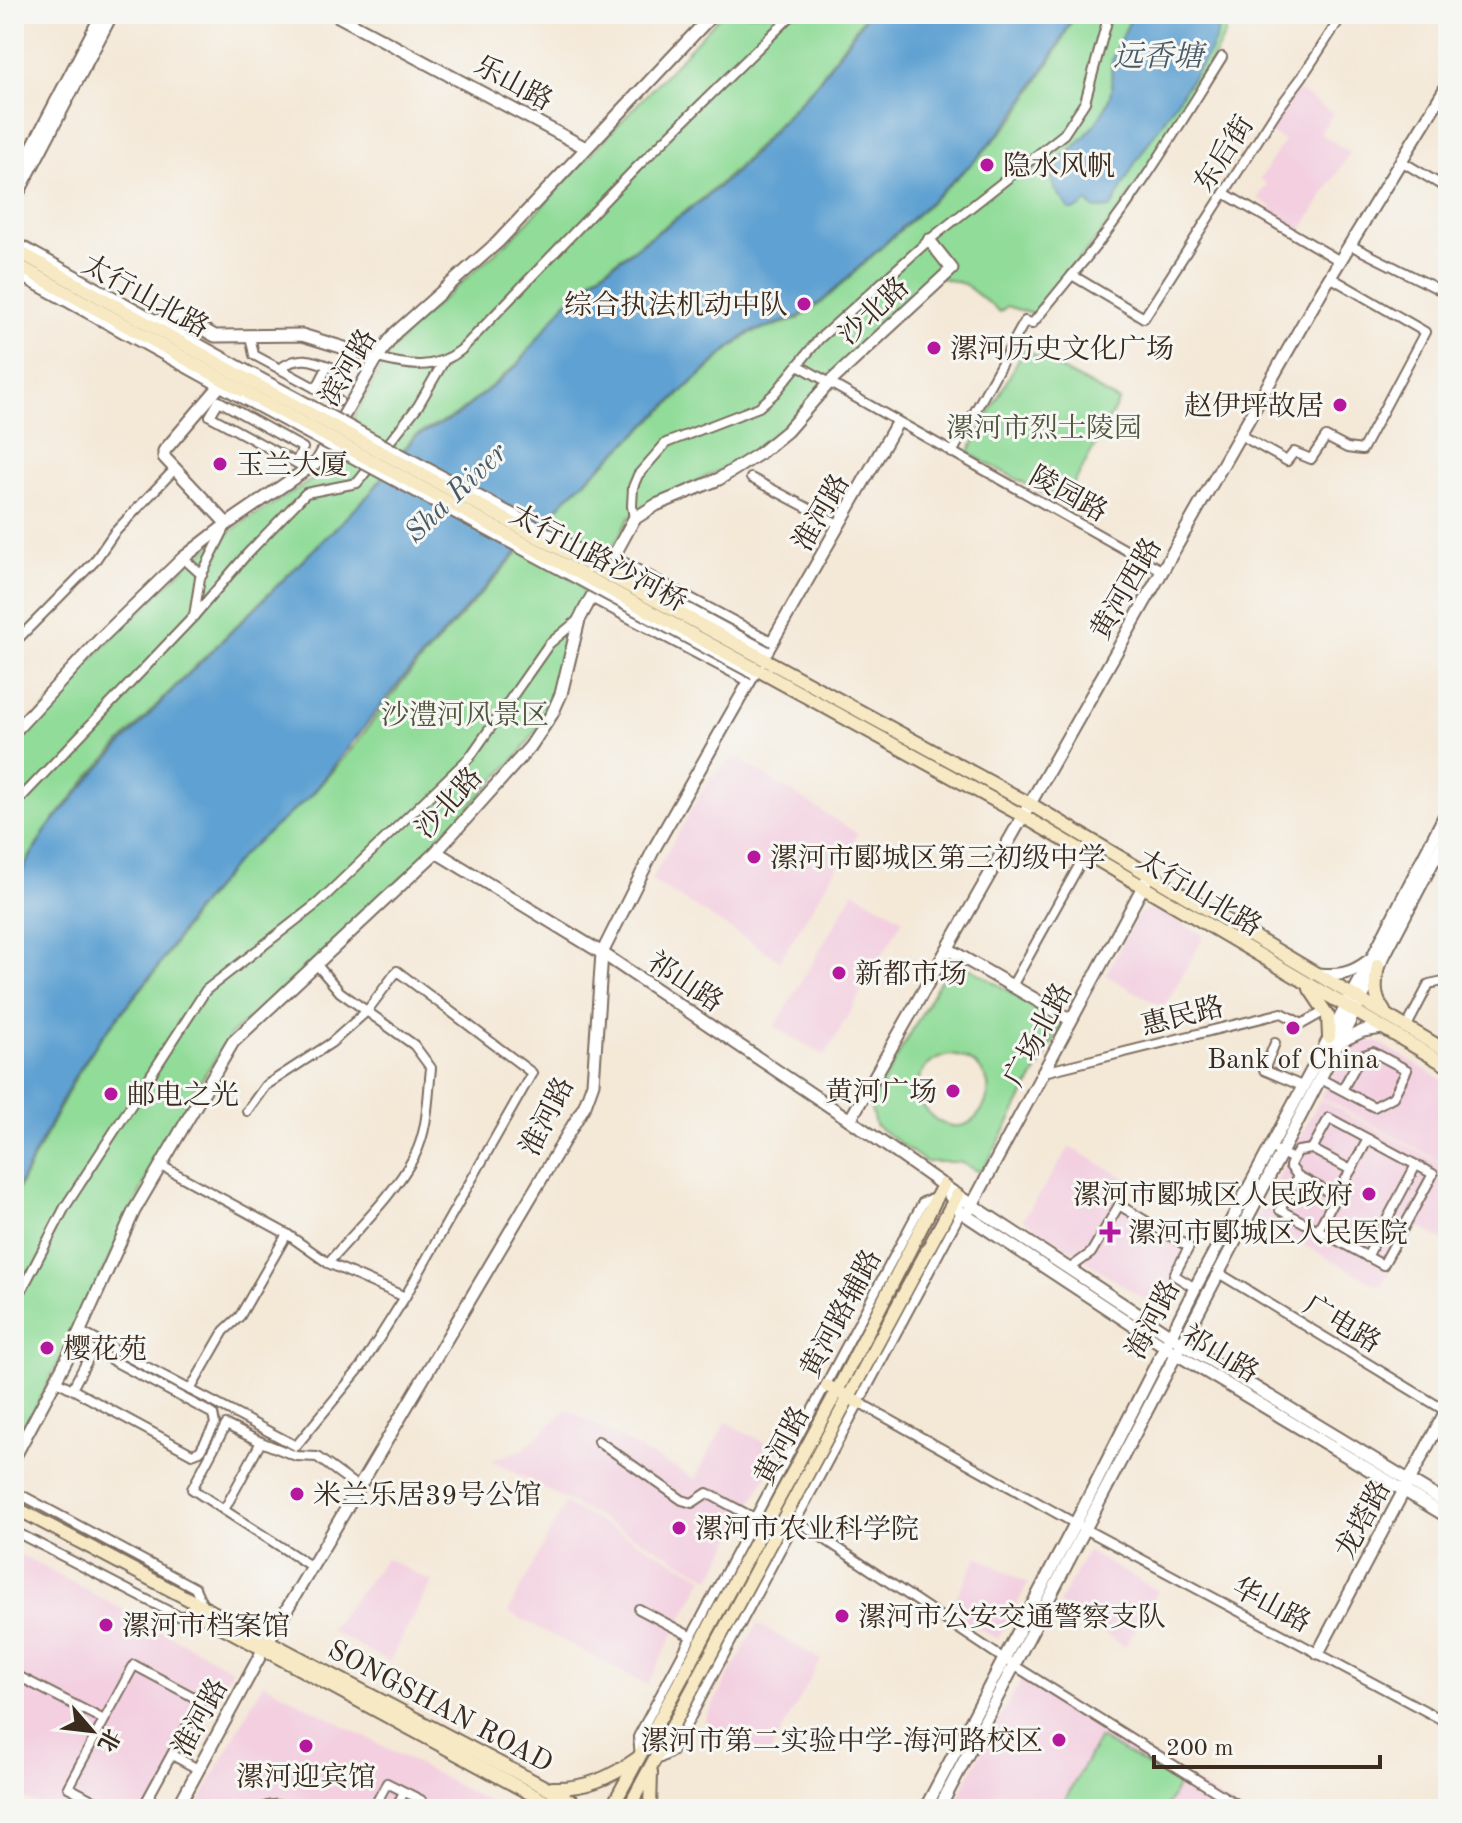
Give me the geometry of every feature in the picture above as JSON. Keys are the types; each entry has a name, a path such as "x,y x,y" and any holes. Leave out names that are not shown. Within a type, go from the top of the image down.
{"main road":[{"name":"太行山北路","path":"14,249 153,323 252,389"},
{"name":"太行山北路","path":"14,263 221,384 252,389"},
{"name":"太行山路沙河桥","path":"252,389 761,663"},
{"name":"太行山北路","path":"761,663 1030,804 1146,881 1385,1023 1448,1066"},
{"name":"太行山北路","path":"761,663 1086,853 1146,881"},
{"path":"1375,962 1375,990 1385,1023"},
{"path":"1309,979 1325,1011 1332,1040"},
{"name":"太行山北路","path":"1385,1023 1406,1028 1448,1052"},
{"name":"黄河路","path":"611,1809 832,1388 940,1191"},
{"name":"黄河路","path":"628,1809 785,1512 855,1400 962,1206"},
{"path":"832,1388 855,1400"},
{"path":"14,1507 186,1603"},
{"path":"14,1516 186,1603"},
{"name":"SONGSHAN ROAD","path":"186,1603 541,1792 586,1809"},
{"path":"547,1809 541,1792 590,1784 618,1772 640,1756"},
{"path":"650,1809 653,1763"},
{"name":"SONGSHAN ROAD","path":"541,1792 559,1809"}],"street":[{"path":"14,182 102,14"},
{"path":"14,201 112,14"},
{"name":"乐山路","path":"334,14 586,148"},
{"name":"滨河路","path":"14,732 102,637 183,558 227,524 309,470 326,450 377,358 395,333 475,264 713,14"},
{"path":"14,241 153,323 176,314 215,336 302,335 412,367 444,361 461,350 636,168 793,14"},
{"path":"634,519 633,487 638,475 666,443 759,407 775,393 819,339 929,240 1064,134 1085,102 1109,14"},
{"name":"东后街","path":"1072,275 1144,318 1343,14"},
{"path":"952,453 1025,321 1032,324 1106,235 1222,57"},
{"name":"黄河西路","path":"850,1120 1330,277 1448,84"},
{"path":"1401,161 1448,189"},
{"path":"1224,193 1340,261"},
{"name":"沙北路","path":"15,1456 79,1331 134,1211 233,1042 436,852 543,730 561,694 579,620 634,519 656,505 719,479 759,454 787,431 828,384 952,269 929,240"},
{"path":"1350,245 1448,294"},
{"path":"14,273 221,384 164,451 164,457 174,470 227,524 202,575 194,616"},
{"path":"1240,435 1287,461 1294,452 1311,459 1326,437 1347,448 1362,450 1425,332 1330,277"},
{"path":"250,336 254,355 339,401"},
{"path":"280,369 292,359 339,370 357,352"},
{"path":"14,805 306,493 357,483 418,406 444,361"},
{"name":"陵园路","path":"798,365 1163,571"},
{"path":"316,389 328,366"},
{"path":"252,389 761,663"},
{"path":"296,462 303,448 219,401 210,416 309,470"},
{"name":"淮河路","path":"177,1809 266,1645 585,1105 593,1083 602,953 655,847 897,423"},
{"path":"14,643 94,562 114,533 174,470"},
{"path":"751,478 840,525"},
{"path":"614,557 761,663"},
{"path":"183,558 202,575"},
{"path":"591,598 761,663"},
{"path":"14,1305 65,1207 206,990 318,903 439,788 470,757 549,644 579,620"},
{"name":"海河路","path":"1375,962 1448,809"},
{"name":"海河路","path":"1172,1344 1217,1272 1302,1086 1332,1040 1448,833"},
{"name":"祁山路","path":"436,852 602,953 850,1120 940,1191 1172,1344 1406,1486 1448,1517"},
{"path":"1012,986 1086,853"},
{"name":"广场北路","path":"962,1206 1044,1072 1146,881"},
{"path":"948,949 1071,1020"},
{"path":"1309,979 1339,976 1375,962"},
{"path":"317,965 340,992 414,1045 431,1068 425,1120 416,1153 394,1186 328,1263"},
{"path":"79,1331 296,1446 361,1367 405,1297 532,1073 397,971 367,1011 331,1043 265,1086 247,1111"},
{"path":"1406,1028 1429,984 1448,980"},
{"name":"惠民路","path":"1044,1072 1282,1013 1302,1024 1325,1011"},
{"path":"1332,1040 1385,1023"},
{"name":"海河路","path":"939,1809 1172,1344 1195,1288 1319,1078 1332,1040"},
{"path":"1275,1043 1264,1070 1302,1086"},
{"path":"1319,1078 1374,1107 1393,1097 1407,1070 1373,1052 1361,1056 1342,1090"},
{"path":"1298,1176 1280,1210 1383,1265 1433,1174 1329,1118 1312,1149"},
{"path":"1318,1230 1368,1139"},
{"path":"1336,1196 1298,1176 1290,1166 1293,1159 1298,1151 1312,1149 1351,1170"},
{"path":"1275,1150 1293,1159"},
{"path":"160,1165 287,1234 328,1263 405,1297"},
{"path":"1367,1257 1416,1165"},
{"path":"1069,1269 1091,1253 1119,1205 1189,1247 1174,1275 1195,1288"},
{"name":"祁山路","path":"962,1206 1069,1269 1172,1344"},
{"name":"黄河路辅路","path":"653,1763 672,1752 796,1520 855,1400 875,1374 962,1206"},
{"path":"190,1390 224,1331 240,1316 287,1234"},
{"name":"广电路","path":"1217,1272 1447,1409"},
{"path":"55,1380 192,1454 200,1451 215,1424 213,1414 93,1350 72,1389"},
{"name":"黄河路辅路","path":"640,1756 638,1737 756,1519 832,1388"},
{"name":"华山路","path":"855,1400 1080,1527 1448,1723"},
{"name":"龙塔路","path":"1318,1653 1447,1409"},
{"path":"312,1567 192,1489 226,1425 296,1456 317,1457 358,1487"},
{"path":"598,1441 682,1500 692,1503 707,1493 756,1519"},
{"path":"224,1510 261,1442"},
{"name":"祁山路","path":"1406,1486 1448,1504"},
{"path":"14,1491 195,1588 201,1611 178,1616 14,1531"},
{"path":"796,1520 1010,1662 1244,1809"},
{"path":"639,1609 692,1637"},
{"name":"海河路","path":"925,1809 1010,1662"},
{"path":"109,1809 68,1787 134,1665 201,1701 142,1809"},
{"path":"14,1674 104,1720"},
{"path":"172,1755 198,1769"},
{"path":"373,1809 387,1783 421,1800 416,1809"},
{"path":"395,1809 404,1792"},
{"path":"259,1809 270,1804 288,1809"},
{"path":"14,1805 21,1809"}],"shaded area":[{"path":"1296,89 1333,113 1320,133 1350,153 1301,231 1270,211 1272,207 1258,198 1267,184 1260,179 1284,141 1269,132"},
{"name":"漯河市郾城区第三初级中学","path":"736,757 858,834 780,960 651,880 711,776"},
{"name":"新都市场","path":"854,891 903,919 825,1056 775,1027"},
{"path":"1153,907 1204,936 1164,1008 1105,975 1139,914"},
{"path":"1367,1041 1378,1042 1448,1083 1448,1166 1321,1097 1346,1051"},
{"name":"漯河市郾城区人民政府","path":"1320,1099 1448,1168 1448,1243 1415,1225 1381,1287 1256,1219"},
{"name":"漯河市郾城区人民医院","path":"1070,1147 1127,1179 1118,1197 1199,1245 1160,1310 1023,1219"},
{"name":"漯河市农业科学院","path":"567,1409 695,1479 726,1422 780,1451 711,1578 492,1460 524,1449"},
{"path":"565,1504 704,1577 647,1685 508,1612"},
{"path":"14,1551 232,1669 154,1809 45,1809 14,1792"},
{"path":"1087,1551 1158,1591 1125,1647 1059,1603"},
{"path":"978,1556 1028,1584 998,1639 948,1612"},
{"path":"386,1558 432,1582 389,1662 330,1630"},
{"path":"757,1624 821,1660 768,1756 704,1721"},
{"name":"漯河市第二实验中学-海河路校区","path":"1024,1674 1234,1807 1233,1809 951,1809"},
{"name":"漯河迎宾馆","path":"263,1683 502,1809 196,1809"}],"green space":[{"path":"722,14 866,14 816,83 735,170 703,198 595,276 565,303 517,364 478,397 456,415 414,436 369,494 167,694 95,770 46,829 14,883 14,742 108,642 193,559 245,521 315,478 342,438 388,355 416,323 515,235"},
{"name":"沙澧河风景区","path":"1075,14 1132,14 1112,61 1111,92 1102,114 1077,144 1048,168 1082,205 1087,202 1111,208 1135,163 1209,53 1217,36 1218,14 1224,14 1225,35 1187,107 1122,208 1033,314 1007,306 1000,312 964,284 938,277 783,427 737,462 646,505 629,518 597,576 564,650 552,695 523,750 355,924 232,1033 152,1167 14,1450 14,1197 76,1077 99,1041 157,970 194,914 241,856 312,795 404,680 565,500 751,333 798,319 823,302 975,161 1016,117"},
{"name":"漯河市烈士陵园","path":"1024,349 1119,401 1063,504 968,453"},
{"path":"953,958 1063,1023 984,1169 977,1171 960,1162 926,1162 875,1125 870,1105","holes":["949,1055 959,1056 982,1071 988,1096 971,1122 955,1126 940,1122 927,1111 919,1096 918,1080 928,1066"]},
{"path":"1099,1738 1179,1783 1165,1809 1061,1807"}],"water":[{"name":"Sha River","path":"868,14 1074,14 1014,116 975,160 822,301 796,318 750,332 727,350 566,498 402,679 311,795 241,856 192,914 156,969 98,1041 74,1077 14,1194 14,885 47,829 168,695 370,494 415,437 457,416 518,365 565,304 596,277 703,200 736,172 817,84"},
{"name":"远香塘","path":"1132,14 1218,14 1217,36 1209,53 1135,163 1111,208 1095,209 1087,202 1076,210 1070,210 1055,189 1048,168 1077,144 1102,114 1111,92 1112,61"}],"place":[{"name":"隐水风帆","path":"987,165"},
{"name":"综合执法机动中队","path":"804,304"},
{"name":"漯河历史文化广场","path":"934,348"},
{"name":"赵伊坪故居","path":"1340,405"},
{"name":"玉兰大厦","path":"220,464"},
{"name":"漯河市郾城区第三初级中学","path":"754,857"},
{"name":"新都市场","path":"839,973"},
{"name":"Bank of China","path":"1293,1028"},
{"name":"黄河广场","path":"953,1091"},
{"name":"邮电之光","path":"111,1094"},
{"name":"漯河市郾城区人民政府","path":"1369,1194"},
{"name":"漯河市郾城区人民医院","path":"1110,1232"},
{"name":"樱花苑","path":"47,1348"},
{"name":"米兰乐居39号公馆","path":"297,1494"},
{"name":"漯河市农业科学院","path":"679,1528"},
{"name":"漯河市公安交通警察支队","path":"842,1616"},
{"name":"漯河市档案馆","path":"106,1625"},
{"name":"漯河市第二实验中学-海河路校区","path":"1059,1740"},
{"name":"漯河迎宾馆","path":"306,1746"}]}
